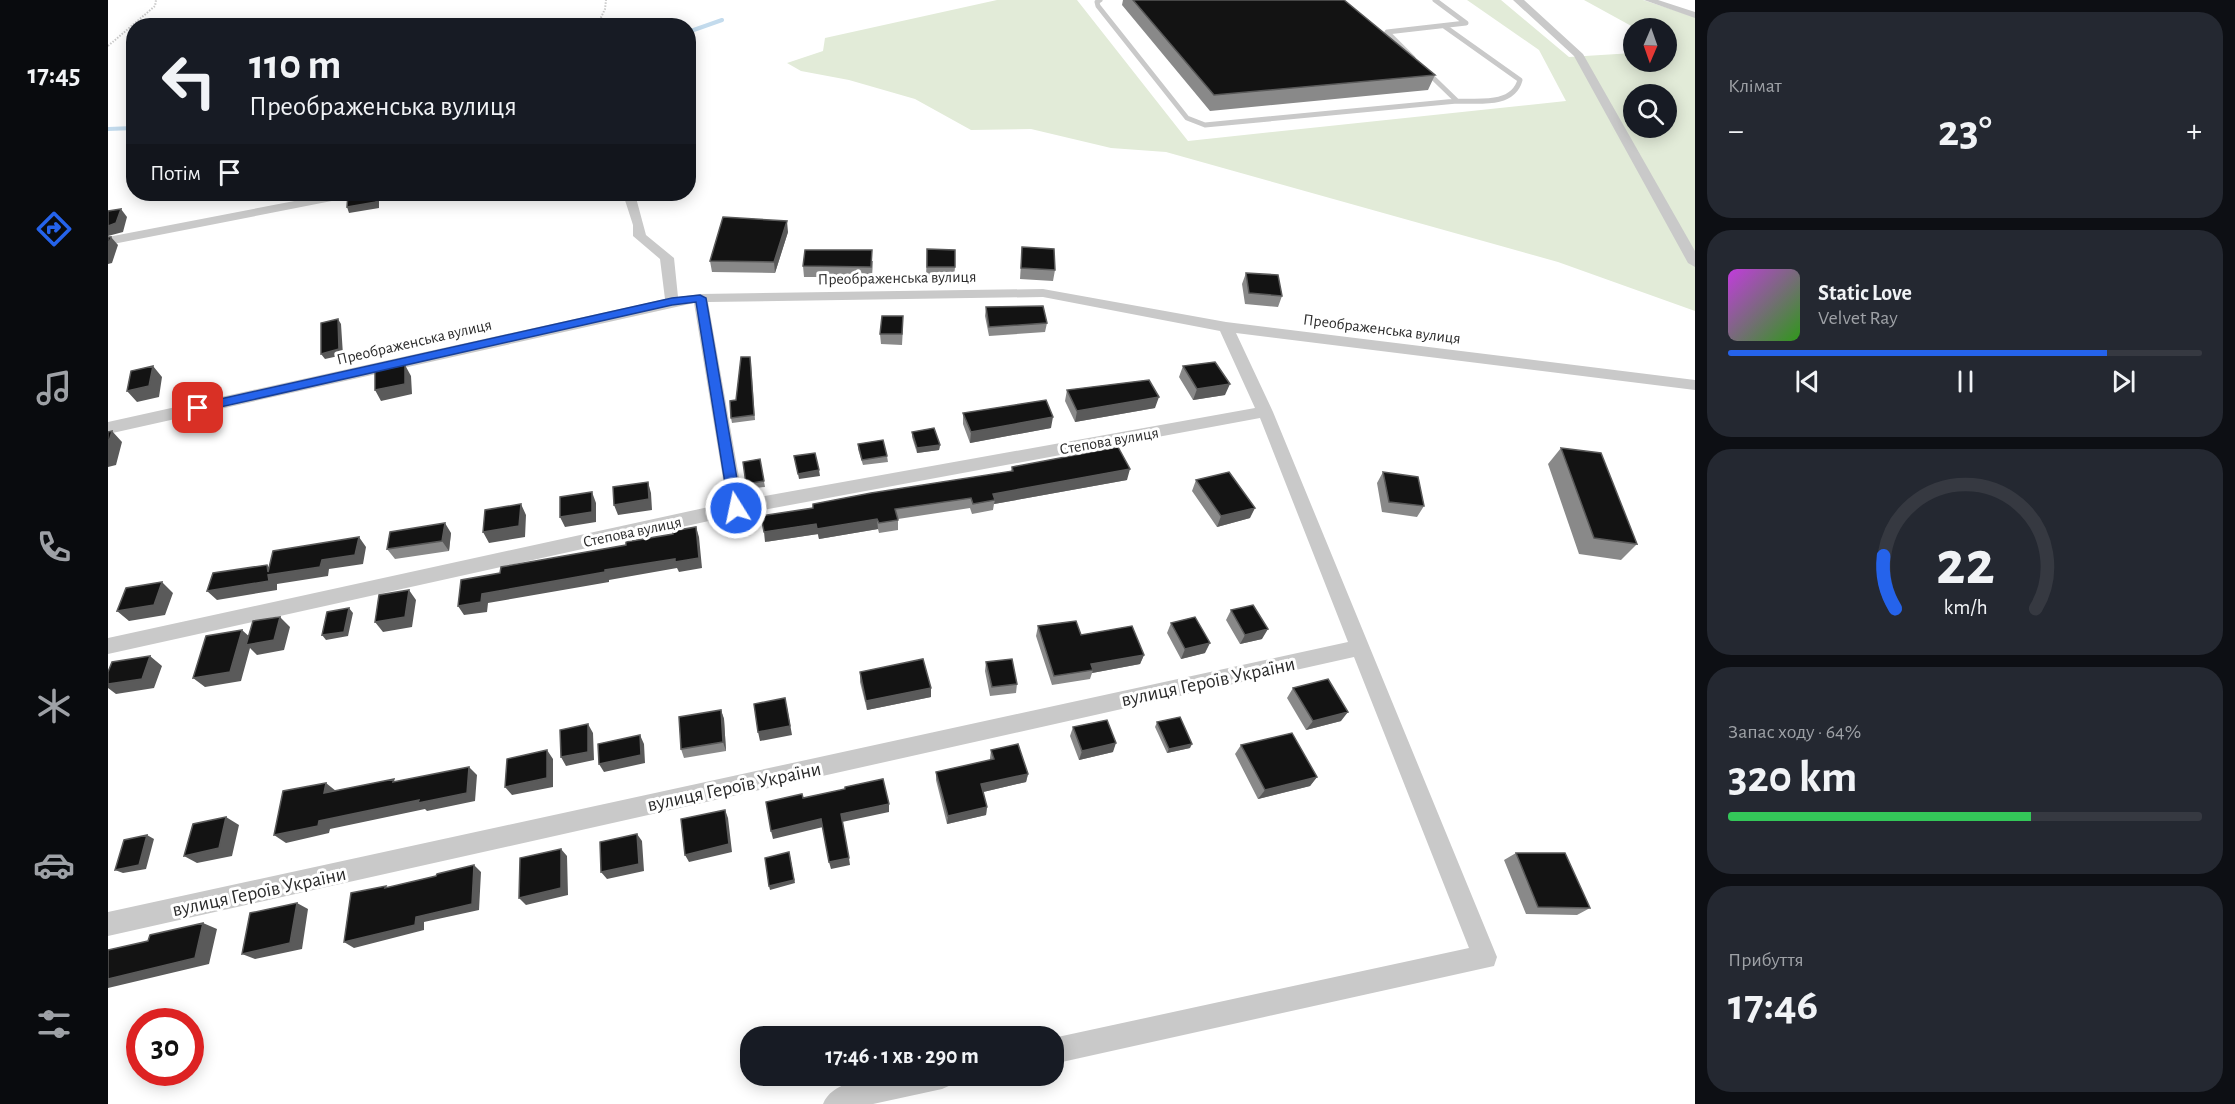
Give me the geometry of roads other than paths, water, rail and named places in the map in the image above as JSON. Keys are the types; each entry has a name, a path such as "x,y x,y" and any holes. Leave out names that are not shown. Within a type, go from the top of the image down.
{"street":[{"path":"1518,0 1578,54 1695,263"},
{"path":"1649,0 1695,15"},
{"path":"108,241 311,201"},
{"path":"631,201 640,236 667,258 672,302"},
{"name":"Преображенська вулиця","path":"108,428 672,302 700,298 1043,293 1226,327 1695,385"},
{"path":"700,298 736,508"},
{"path":"1064,1049 1485,957 1265,412 1226,327"},
{"name":"Степова вулиця","path":"108,646 736,508 1265,412"},
{"name":"вулиця Героїв України","path":"108,924 1359,648"},
{"path":"836,1104 849,1096 896,1086"}],"lane":[{"path":"1100,0 1097,2 1098,6 1187,118 1194,123 1217,125 1458,101 1502,99 1515,94 1520,87 1520,80 1444,26"},
{"path":"1435,0 1466,23 1387,32 1458,101"}],"waterway":[{"path":"696,29 722,20"},
{"path":"108,129 126,128"}]}
